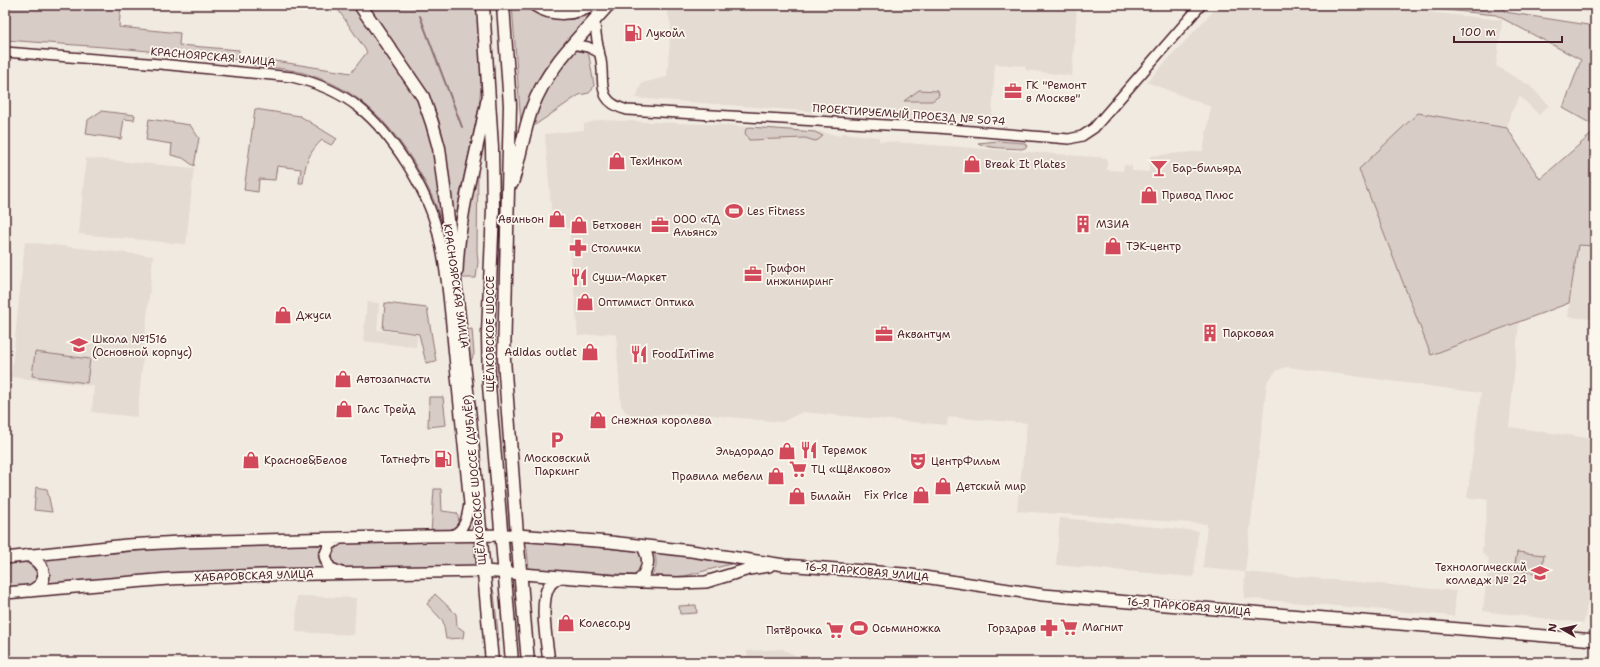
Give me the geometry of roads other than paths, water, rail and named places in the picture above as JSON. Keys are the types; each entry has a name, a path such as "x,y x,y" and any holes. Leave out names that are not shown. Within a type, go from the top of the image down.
{"main road":[{"name":"ЩЁЛКОВСКОЕ ШОССЕ (ДУБЛЁР)","path":"360,5 423,97 439,148 457,298 481,535 492,662"},
{"name":"ЩЁЛКОВСКОЕ ШОССЕ","path":"483,5 492,148 488,359 512,662"},
{"name":"ЩЁЛКОВСКОЕ ШОССЕ","path":"503,5 510,105 504,359 516,535 528,662"},
{"path":"535,5 549,11 572,13 593,5"},
{"path":"508,195 518,165 526,126 539,91 554,66 608,5"},
{"path":"457,298 460,236 489,86"},
{"path":"5,558 127,545 180,542 501,534"},
{"name":"16-Я ПАРКОВАЯ УЛИЦА","path":"501,534 610,542 643,547 690,551 784,565 904,574 1007,588 1022,592 1062,596 1595,640"},
{"path":"343,537 330,544 326,549 325,556 329,568 344,573"},
{"path":"638,582 646,574 649,565 647,554 643,547"},
{"path":"28,555 37,561 42,567 43,576 40,585 31,591"},
{"name":"16-Я ПАРКОВАЯ УЛИЦА","path":"504,572 638,582 706,582 749,569 784,565"},
{"name":"ХАБАРОВСКАЯ УЛИЦА","path":"5,593 168,579 344,573 504,572"},
{"path":"549,662 544,598 549,585 561,577"}],"street":[{"name":"ПРОЕКТИРУЕМЫЙ ПРОЕЗД № 5074","path":"595,20 595,34 598,52 601,58 604,91 608,100 619,108 627,110 944,128 1069,139 1082,136 1094,128 1201,5"},
{"path":"573,44 584,45 598,52"},
{"name":"КРАСНОЯРСКАЯ УЛИЦА","path":"5,52 160,64 292,77 308,81 333,91 362,109 373,119 393,143 417,180 432,213 441,248 449,302 469,504 468,513 460,531 452,535"}],"waterway":[{"path":"420,16 462,127"}],"place":[{"name":"Лукойл","path":"633,33"},
{"name":"ГК \"Ремонт в Москве\"","path":"1013,91"},
{"name":"ТехИнком","path":"617,161"},
{"name":"Break It Plates","path":"972,164"},
{"name":"Бар-бильярд","path":"1159,168"},
{"name":"Привод Плюс","path":"1149,195"},
{"name":"Les Fitness","path":"734,211"},
{"name":"Авиньон","path":"557,219"},
{"name":"МЗИА","path":"1083,224"},
{"name":"Бетховен","path":"579,225"},
{"name":"ООО «ТД Альянс»","path":"660,225"},
{"name":"ТЭК-центр","path":"1113,246"},
{"name":"Столички","path":"578,248"},
{"name":"Грифон инжиниринг","path":"753,274"},
{"name":"Суши-Маркет","path":"579,277"},
{"name":"Оптимист Оптика","path":"585,302"},
{"name":"Джуси","path":"283,315"},
{"name":"Парковая","path":"1210,333"},
{"name":"Аквантум","path":"884,334"},
{"name":"Школа №1516 (Основной корпус)","path":"79,345"},
{"name":"Adidas outlet","path":"590,352"},
{"name":"FoodInTime","path":"639,354"},
{"name":"Автозапчасти","path":"343,379"},
{"name":"Галс Трейд","path":"344,409"},
{"name":"Снежная королева","path":"598,420"},
{"name":"Московский Паркинг","path":"557,440"},
{"name":"Теремок","path":"809,450"},
{"name":"Эльдорадо","path":"787,451"},
{"name":"Татнефть","path":"443,459"},
{"name":"Красное&Белое","path":"251,460"},
{"name":"ЦентрФильм","path":"918,461"},
{"name":"ТЦ «Щёлково»","path":"798,469"},
{"name":"Правила мебели","path":"776,476"},
{"name":"Детский мир","path":"943,486"},
{"name":"Fix Price","path":"921,495"},
{"name":"Билайн","path":"797,496"},
{"name":"Технологический колледж № 24","path":"1540,573"},
{"name":"Колесо.ру","path":"566,623"},
{"name":"Магнит","path":"1069,627"},
{"name":"Осьминожка","path":"859,628"},
{"name":"Горздрав","path":"1049,628"},
{"name":"Пятёрочка","path":"835,630"}]}
